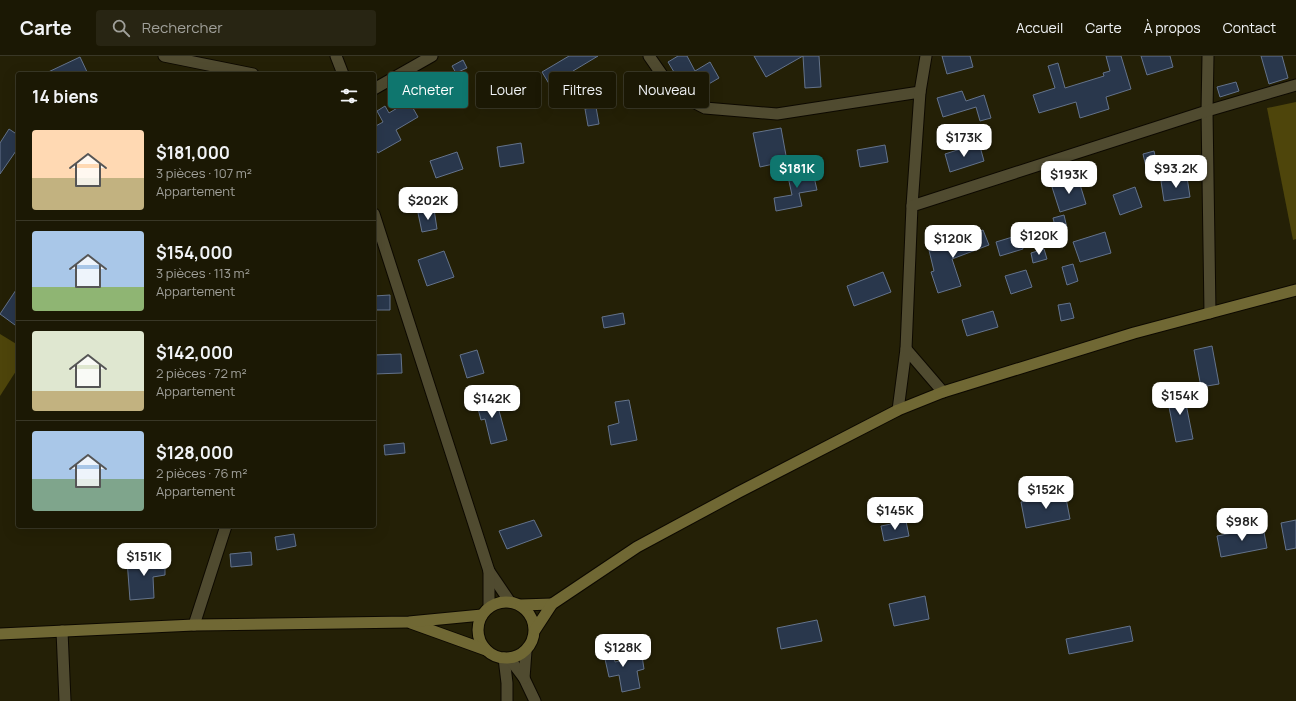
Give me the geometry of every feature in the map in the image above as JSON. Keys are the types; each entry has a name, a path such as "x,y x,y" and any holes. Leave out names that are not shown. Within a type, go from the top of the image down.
{"main road":[{"path":"535,630 552,604 637,547 739,492 898,410 943,392 1134,333 1296,290"},
{"path":"515,604 528,612 533,620 535,630 531,645 526,651 518,656 506,658 491,654 480,642 478,633 478,624 486,611 499,602 515,604 552,604"},
{"path":"0,634 194,624 409,622 486,611"},
{"path":"409,622 486,650"}],"street":[{"path":"164,56 243,72"},
{"path":"336,56 342,72"},
{"path":"376,88 432,56"},
{"path":"649,56 674,92 705,108 777,114 920,92"},
{"path":"898,410 906,349 912,206 920,92 926,56"},
{"path":"1208,56 1207,111 1210,313"},
{"path":"912,206 1207,111 1296,85"},
{"path":"376,220 489,571 515,604"},
{"path":"906,349 943,392"},
{"path":"194,624 225,528"},
{"path":"486,611 489,571"},
{"path":"62,632 65,701"},
{"path":"524,678 526,651"},
{"path":"506,658 524,678 535,701"},
{"path":"506,658 507,701"}],"shaded area":[{"path":"1296,102 1296,239 1293,240 1267,108"},
{"path":"0,334 16,344 16,371 0,396"}],"building":[{"path":"569,56 598,56 573,71 574,72 549,72 549,84 542,72"},
{"path":"678,56 687,56 695,71 710,62 719,78 709,84 709,72 674,72 668,62"},
{"path":"754,56 803,56 766,77"},
{"path":"803,56 819,56 821,87 805,88"},
{"path":"942,56 970,56 973,67 947,74"},
{"path":"1106,56 1121,56 1131,89 1106,97 1109,109 1080,118 1076,102 1039,113 1033,95 1055,88 1048,66 1058,63 1065,88 1104,76 1103,73 1110,71"},
{"path":"1141,56 1170,56 1173,67 1147,75"},
{"path":"1261,56 1282,56 1288,78 1269,84"},
{"path":"80,57 87,72 48,72"},
{"path":"463,60 467,68 455,72 452,66"},
{"path":"1236,82 1239,91 1220,97 1217,87"},
{"path":"962,91 966,101 984,95 991,118 980,121 976,107 943,117 937,98"},
{"path":"385,106 389,113 397,108 413,108 418,117 396,130 401,140 378,153 376,150 376,126 383,122 377,111"},
{"path":"596,108 599,124 588,126 585,109"},
{"path":"781,128 787,161 760,167 753,133"},
{"path":"9,129 16,134 16,151 0,174 0,143"},
{"path":"521,143 524,163 500,167 497,147"},
{"path":"979,143 984,161 950,172 945,154"},
{"path":"885,145 888,162 860,167 857,150"},
{"path":"1154,151 1157,165 1146,167 1143,154"},
{"path":"457,152 463,169 436,178 430,161"},
{"path":"812,168 817,190 799,193 802,206 776,211 774,198 792,195 787,172"},
{"path":"1187,177 1190,197 1164,201 1161,181"},
{"path":"1078,178 1086,204 1060,212 1052,187"},
{"path":"1135,187 1142,207 1120,215 1113,195"},
{"path":"434,209 437,229 422,232 418,213"},
{"path":"1064,215 1067,228 1056,230 1053,218"},
{"path":"983,230 989,245 952,259 961,286 938,293 931,272 934,271 928,246 947,241 948,244"},
{"path":"1105,232 1111,253 1080,262 1073,242"},
{"path":"1019,235 1023,249 1000,256 996,242"},
{"path":"1044,249 1047,259 1033,263 1031,253"},
{"path":"444,251 454,277 427,286 418,260"},
{"path":"1073,264 1078,281 1067,285 1062,267"},
{"path":"1026,270 1032,287 1011,294 1005,276"},
{"path":"883,272 891,292 854,306 847,286"},
{"path":"16,290 15,325 0,314"},
{"path":"390,295 390,310 376,310 376,296"},
{"path":"1070,303 1074,318 1061,321 1058,305"},
{"path":"993,311 998,327 967,336 962,320"},
{"path":"623,313 625,324 604,328 602,317"},
{"path":"1212,346 1219,384 1201,387 1194,350"},
{"path":"477,350 484,373 467,378 460,355"},
{"path":"401,354 402,373 376,374 376,355"},
{"path":"1183,389 1193,439 1176,442 1166,392"},
{"path":"495,396 507,440 491,444 485,419 481,420 476,401"},
{"path":"629,400 637,440 611,445 608,426 619,423 615,402"},
{"path":"404,443 405,453 385,455 384,445"},
{"path":"1065,493 1070,519 1026,528 1021,502"},
{"path":"534,520 542,536 507,549 499,531"},
{"path":"1296,520 1296,548 1286,550 1281,523"},
{"path":"906,521 909,536 884,541 881,526"},
{"path":"1263,527 1267,548 1221,557 1217,536"},
{"path":"294,534 296,546 277,550 275,537"},
{"path":"251,552 252,565 231,567 230,554"},
{"path":"165,559 165,575 153,577 154,598 130,600 127,560"},
{"path":"925,596 929,619 894,626 889,604"},
{"path":"817,620 822,641 781,649 777,628"},
{"path":"1130,626 1133,641 1069,654 1066,639"},
{"path":"610,639 615,662 642,656 644,669 637,671 640,688 622,692 619,675 609,677 601,641"}]}
